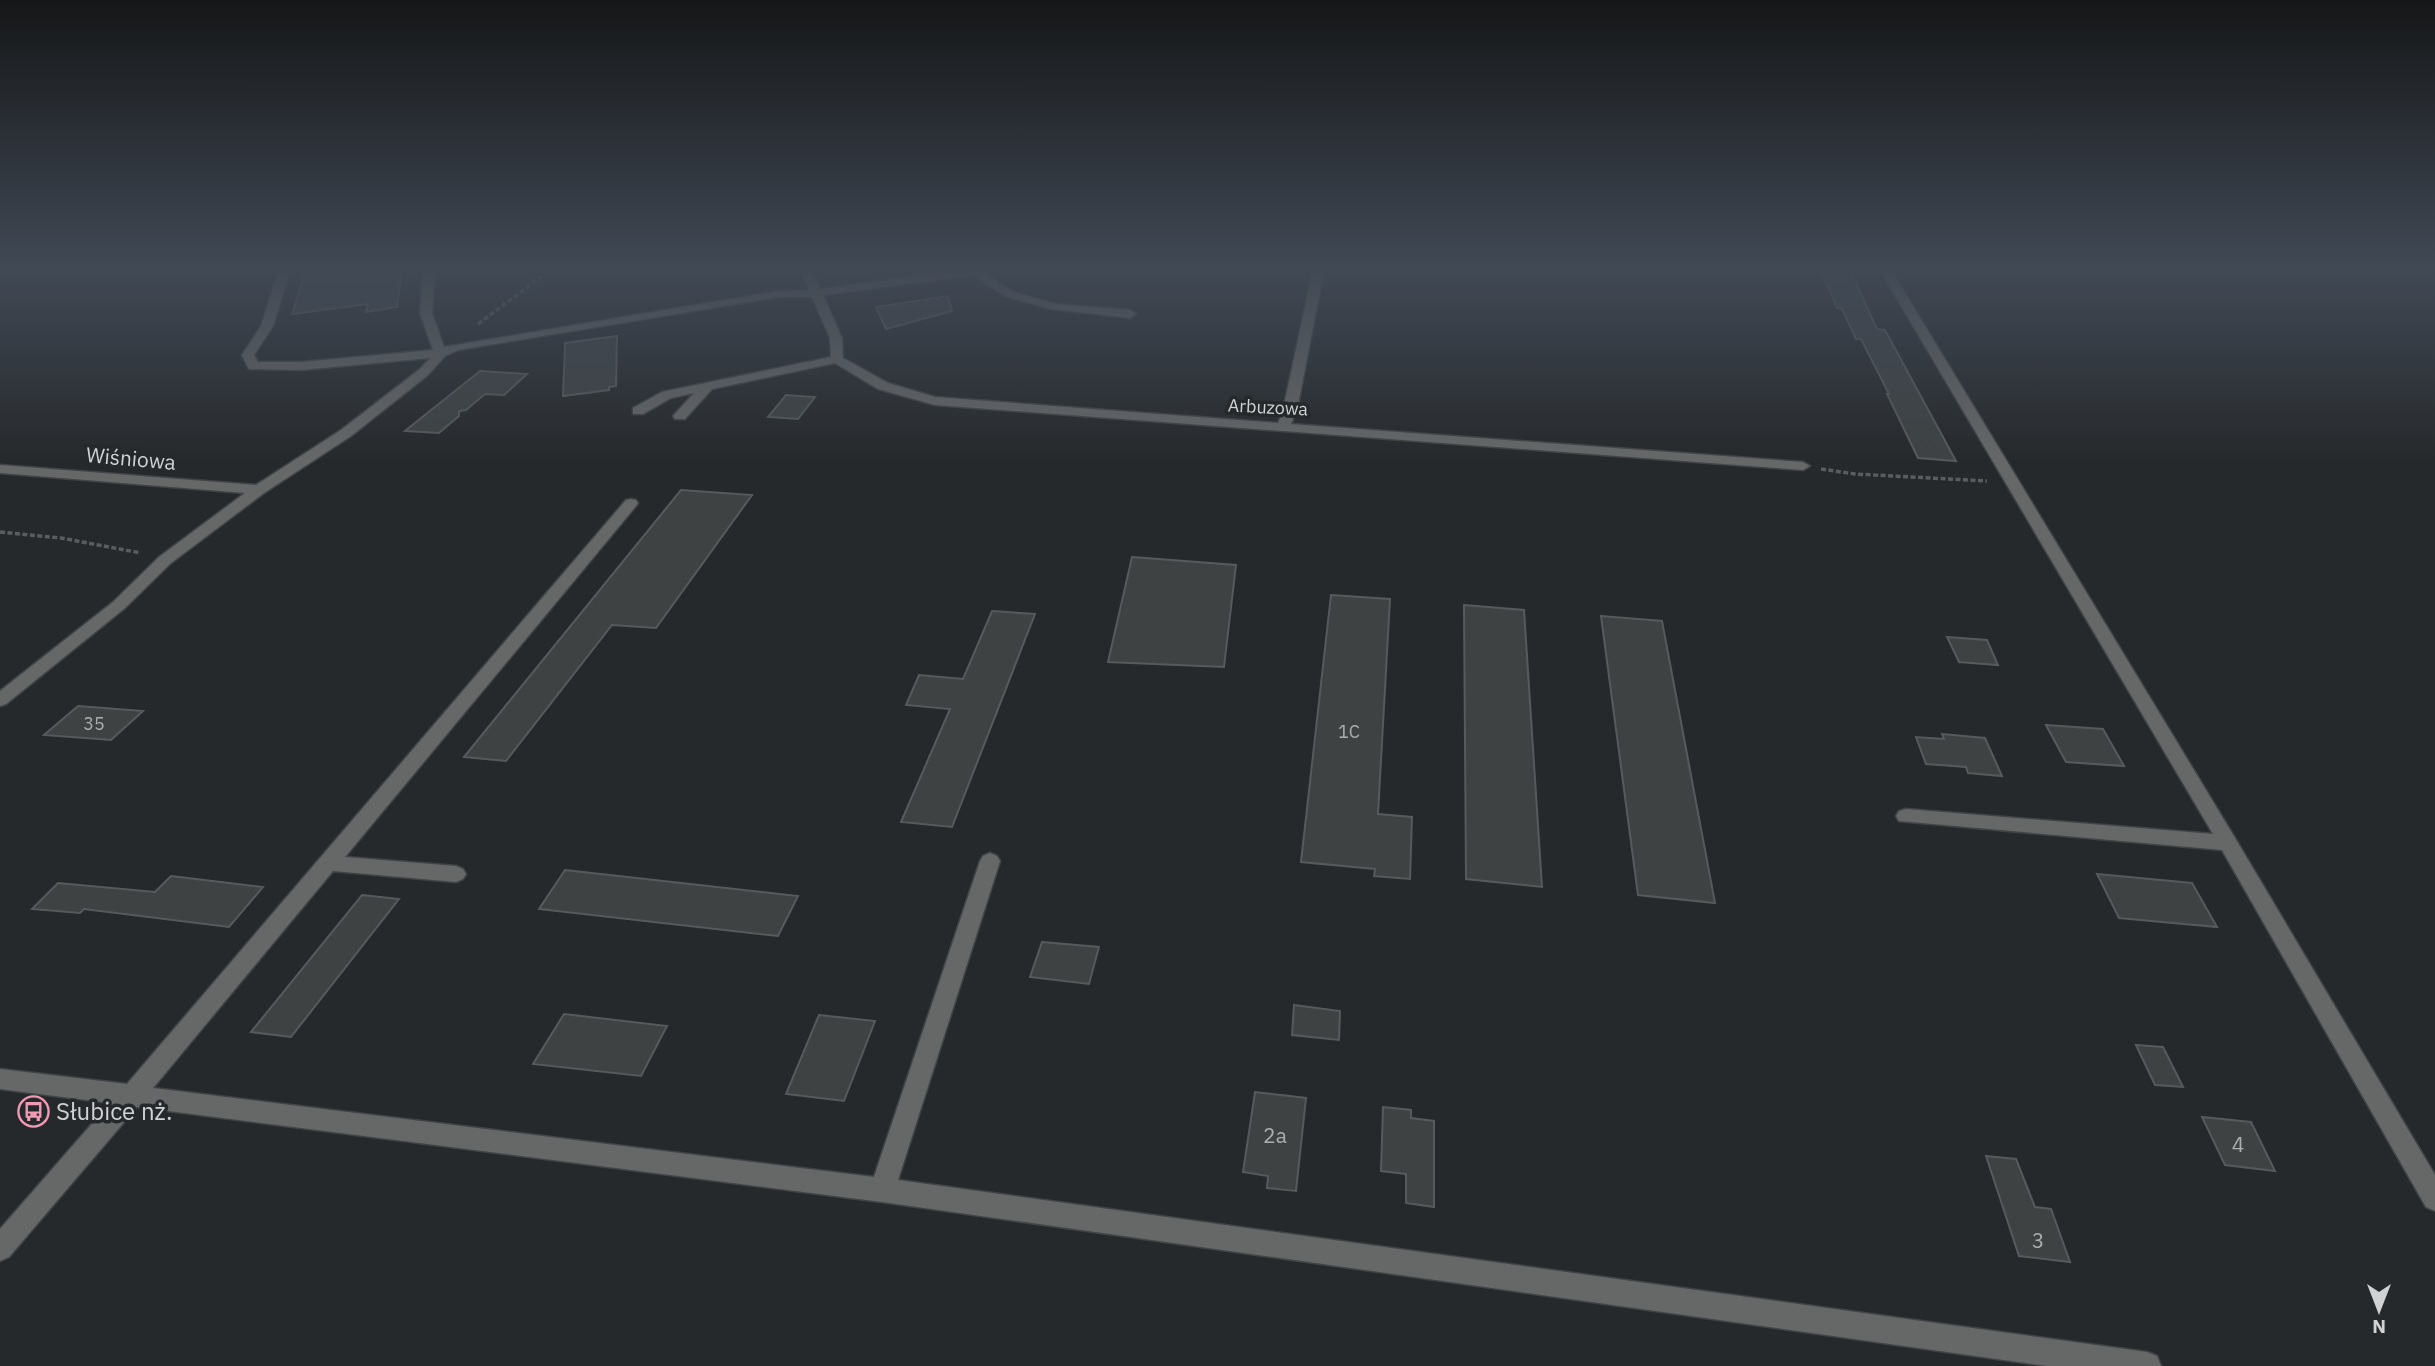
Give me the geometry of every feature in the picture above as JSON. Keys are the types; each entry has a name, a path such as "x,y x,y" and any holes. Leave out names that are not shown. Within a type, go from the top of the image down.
{"street":[{"path":"262,334 248,355 253,366 301,366 441,353 455,347 536,334"},
{"path":"431,334 441,353"},
{"path":"638,411 667,395 837,359 834,334"},
{"path":"1283,426 1290,410 1306,334"},
{"path":"1922,334 2228,843 2435,1199"},
{"path":"0,700 119,605 165,559 259,490 346,433 424,372 441,353"},
{"name":"Arbuzowa","path":"837,359 849,369 893,392 935,401 1803,466"},
{"path":"680,416 708,386"},
{"name":"Wiśniowa","path":"0,469 259,490"},
{"path":"0,1248 131,1097 631,503"},
{"path":"1906,816 2228,843"},
{"path":"882,1190 990,861"},
{"path":"329,863 456,874"},
{"path":"0,1080 882,1190 2147,1366"}],"path":[{"path":"455,347 456,341 466,334"},
{"path":"1803,466 1855,474 2011,482"},
{"path":"0,532 121,548 165,559"}],"building":[{"path":"1854,334 1887,334 1956,461 1918,458 1861,339 1856,339"},
{"path":"617,336 616,386 609,387 609,390 563,396 565,343"},
{"path":"480,371 527,374 504,395 485,394 466,410 459,411 459,416 439,433 405,431"},
{"path":"786,395 815,397 798,419 768,417"},
{"path":"681,490 752,495 656,628 612,625 506,761 464,757"},
{"path":"1132,557 1236,565 1224,667 1108,662"},
{"path":"1331,595 1390,599 1378,814 1412,817 1410,879 1374,876 1375,869 1301,862"},
{"path":"1464,605 1524,610 1542,887 1466,879"},
{"path":"992,611 1035,614 952,827 901,822 950,709 906,705 919,675 963,679"},
{"path":"1601,616 1662,621 1715,903 1638,895"},
{"path":"1947,637 1987,640 1998,665 1959,662"},
{"path":"78,706 143,711 111,740 44,735"},
{"path":"2046,725 2103,729 2124,766 2066,762"},
{"path":"1942,734 1985,738 2002,776 1968,773 1966,767 1926,764 1916,737 1944,739"},
{"path":"565,870 798,896 778,936 539,909"},
{"path":"2097,874 2192,883 2217,927 2119,918"},
{"path":"171,876 263,887 229,927 84,909 80,913 32,909 58,883 155,892"},
{"path":"362,895 399,899 291,1037 251,1032"},
{"path":"1042,942 1099,947 1089,984 1030,977"},
{"path":"1294,1005 1340,1011 1339,1040 1292,1035"},
{"path":"564,1014 667,1026 641,1076 533,1064"},
{"path":"819,1015 875,1021 844,1101 786,1094"},
{"path":"2136,1045 2163,1047 2183,1087 2155,1085"},
{"path":"1255,1092 1306,1098 1296,1191 1267,1188 1268,1176 1243,1172"},
{"path":"1383,1107 1411,1110 1411,1118 1434,1121 1434,1207 1406,1203 1406,1174 1381,1171"},
{"path":"2202,1117 2251,1122 2275,1171 2225,1165"},
{"path":"1986,1156 2016,1159 2035,1207 2051,1209 2070,1262 2019,1256"}],"place":[{"name":"Słubice nż.","path":"33,1111"}]}
